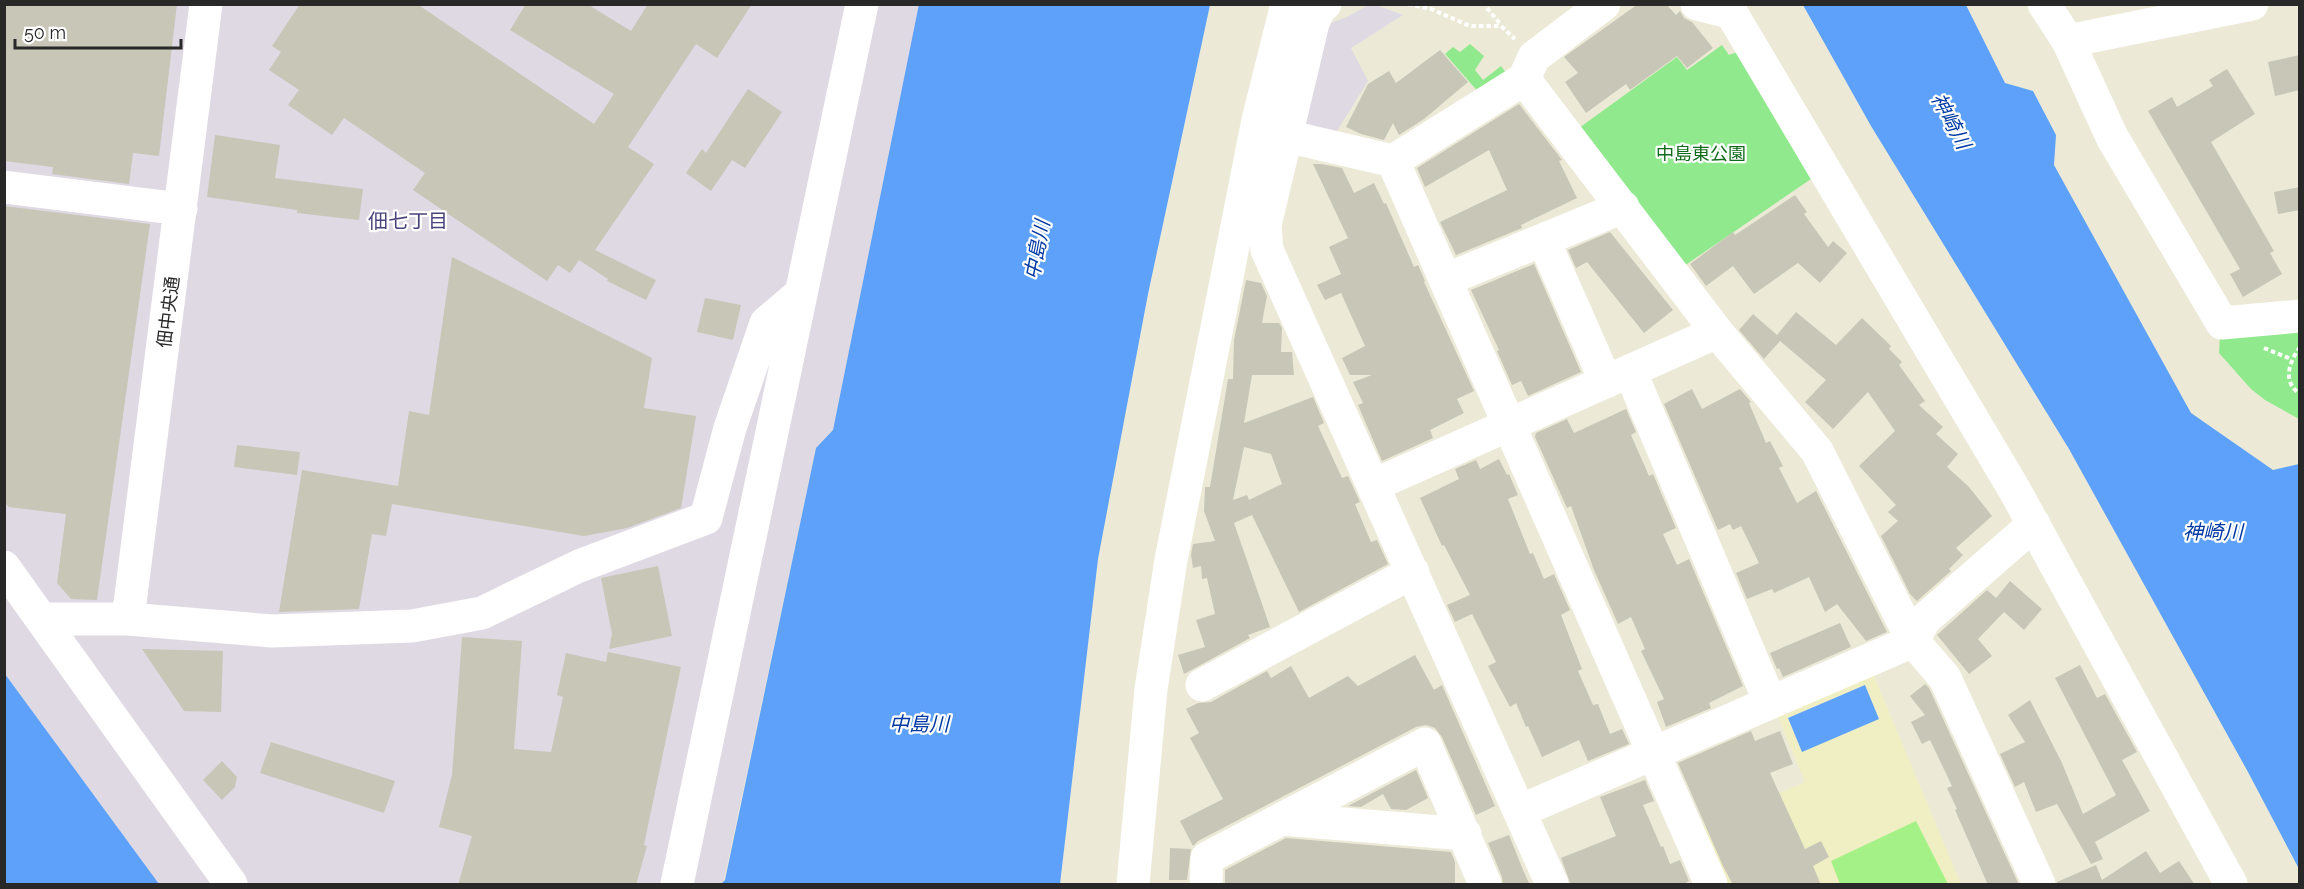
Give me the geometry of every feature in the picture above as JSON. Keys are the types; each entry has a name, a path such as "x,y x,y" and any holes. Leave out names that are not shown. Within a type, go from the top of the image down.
{"street":[{"name":"佃中央通","path":"128,619 206,4"},
{"path":"677,885 862,4"},
{"path":"1133,885 1151,689 1171,560 1256,132 1287,4"},
{"path":"1325,4 1319,9 1313,23 1265,225 1267,250 1552,885"},
{"path":"1286,136 1393,161 1529,68 1604,4"},
{"path":"1698,4 1728,8 2034,524 2230,885"},
{"path":"2044,4 2068,41 2112,137 2222,323 2300,316"},
{"path":"2068,41 2252,4"},
{"path":"1529,68 1623,207 1717,332 1817,451 1913,641 1946,678 2039,885"},
{"path":"1393,161 1711,885"},
{"path":"4,187 181,209"},
{"path":"1445,280 1623,207"},
{"path":"1544,241 1618,377 1770,702"},
{"path":"42,619 128,619 272,631 412,626 482,613 579,566 706,518 729,428 766,323 800,294"},
{"path":"1374,485 1717,332"},
{"path":"1520,811 1913,641 1924,620 2034,524"},
{"path":"4,567 231,885"},
{"path":"1202,685 1413,572"},
{"path":"1206,885 1207,858 1425,744 1485,885"},
{"path":"1282,819 1465,834"}],"path":[{"path":"1408,4 1431,9 1470,26 1501,26"},
{"path":"1487,8 1529,68"},
{"path":"2254,344 2291,359"},
{"path":"2300,347 2291,359 2288,376 2293,390 2300,394"}],"shaded area":[{"path":"4,5 919,5 833,430 816,448 724,880 721,884 159,884 5,674"},
{"path":"1368,5 1376,5 1403,15 1351,48 1368,81 1334,136 1301,123 1320,27 1347,17"},
{"path":"1872,671 1961,884 1721,884 1697,829 1805,782 1776,712"}],"green space":[{"path":"1470,44 1484,56 1475,70 1483,80 1501,66 1509,77 1481,95 1445,54 1453,47 1460,52"},
{"name":"中島東公園","path":"1722,45 1729,55 1740,51 1811,179 1684,266 1579,128 1677,57 1687,70"},
{"path":"2299,328 2299,419 2265,400 2251,389 2219,353 2220,335"},
{"path":"1916,821 1948,884 1840,884 1831,861"}],"water":[{"name":"中島川","path":"919,4 1210,5 1148,294 1098,559 1060,884 721,884 725,880 816,448 833,430"},
{"name":"神崎川","path":"1803,5 1966,5 2005,83 2033,91 2056,135 2054,165 2191,413 2273,470 2299,464 2299,869 2248,772 2069,449 1871,126"},
{"path":"5,674 159,884 5,884"},
{"path":"1865,685 1879,719 1802,752 1788,718"}],"building":[{"path":"4,4 177,4 159,156 133,153 129,184 52,174 53,167 4,161"},
{"path":"300,4 417,4 594,124 614,94 510,30 526,4 587,4 631,31 648,4 752,4 717,58 696,44 628,147 654,164 595,250 656,280 646,300 607,281 608,279 579,260 570,273 558,265 547,281 413,190 425,173 344,118 332,135 288,105 299,90 269,70 281,52 272,46"},
{"path":"1638,4 1666,4 1676,15 1680,11 1713,48 1687,68 1677,56 1630,90 1626,84 1586,113 1565,82 1578,73 1564,57"},
{"path":"1440,50 1468,82 1424,119 1399,135 1393,123 1384,140 1346,127 1368,84 1389,71 1396,83"},
{"path":"2300,55 2300,90 2275,96 2268,62"},
{"path":"2227,69 2255,114 2211,142 2274,251 2270,253 2282,274 2243,297 2230,274 2240,269 2148,111 2172,97 2177,107 2213,86 2209,80"},
{"path":"748,89 782,112 745,168 732,160 711,191 686,173 702,149 706,153"},
{"path":"1519,104 1562,160 1559,161 1577,198 1521,225 1522,228 1456,255 1440,222 1507,190 1489,150 1425,187 1417,168"},
{"path":"215,135 280,145 275,178 363,189 359,220 297,213 297,210 207,197"},
{"path":"1313,164 1342,168 1354,193 1374,183 1384,204 1386,203 1414,267 1418,265 1474,391 1457,399 1464,413 1430,430 1433,438 1382,461 1358,405 1363,403 1353,382 1372,375 1350,375 1342,358 1365,346 1341,293 1325,300 1317,285 1341,274 1329,247 1348,238"},
{"path":"2300,187 2300,210 2278,214 2274,192"},
{"path":"1795,195 1807,212 1804,214 1828,247 1833,241 1847,253 1820,283 1798,263 1754,294 1733,266 1706,286 1690,264 1733,232 1735,235"},
{"path":"4,206 150,224 97,600 71,599 57,583 66,514 9,507 4,502"},
{"path":"1610,232 1673,310 1644,333 1587,262 1576,268 1568,250"},
{"path":"452,257 652,358 644,408 696,416 681,508 627,528 584,536 392,504 386,536 372,534 359,609 279,612 302,470 398,486 409,411 429,415"},
{"path":"1534,264 1581,372 1528,396 1521,381 1512,385 1497,351 1499,350 1471,290"},
{"path":"1246,280 1261,283 1267,296 1262,323 1279,323 1282,328 1281,352 1292,352 1294,375 1252,375 1244,423 1313,397 1324,423 1318,426 1342,478 1348,476 1360,502 1355,504 1371,542 1377,540 1388,564 1299,612 1252,515 1234,523 1270,627 1248,635 1250,638 1184,674 1178,655 1205,647 1196,620 1215,614 1207,578 1202,579 1201,566 1193,568 1191,555 1193,544 1215,541 1204,511 1205,487 1210,487 1228,379 1233,379 1234,340","holes":["1244,447 1271,454 1282,484 1249,500 1247,495 1233,500"]},
{"path":"705,298 741,305 733,340 697,332"},
{"path":"1796,312 1836,345 1862,318 1891,346 1889,349 1902,362 1899,365 1925,401 1919,405 1943,427 1936,434 1958,454 1947,467 1969,487 1992,516 1956,548 1963,555 1949,569 1951,571 1917,601 1910,594 1881,536 1898,521 1888,512 1896,505 1859,466 1895,431 1868,392 1833,429 1805,402 1826,380 1780,341 1764,359 1739,330 1753,314 1777,335"},
{"path":"1692,389 1702,409 1740,389 1751,402 1749,403 1766,443 1770,441 1783,466 1779,468 1797,503 1816,491 1887,632 1866,641 1837,604 1825,612 1809,577 1774,593 1772,589 1747,599 1736,573 1759,563 1741,526 1733,530 1730,524 1718,530 1664,404"},
{"path":"1626,409 1636,432 1631,435 1649,476 1653,474 1676,528 1663,534 1677,565 1689,559 1743,686 1709,703 1711,708 1666,727 1657,702 1664,699 1641,651 1645,649 1631,617 1618,624 1594,570 1571,506 1567,508 1535,437 1536,433 1567,419 1574,433"},
{"path":"237,445 300,452 297,475 234,467"},
{"path":"1499,459 1507,475 1509,474 1518,495 1508,499 1530,554 1533,553 1544,579 1554,574 1570,610 1561,615 1582,669 1578,671 1593,705 1598,704 1610,734 1622,729 1629,744 1588,761 1579,740 1542,757 1516,703 1510,707 1488,666 1496,662 1472,614 1455,622 1447,605 1470,595 1444,545 1442,546 1420,498 1459,479 1455,469 1476,460 1480,469"},
{"path":"658,566 672,636 609,649 612,634 601,578"},
{"path":"2010,581 2042,609 2024,630 2004,612 1978,639 1992,656 1969,674 1937,635 1987,590 1996,598"},
{"path":"1840,623 1851,647 1783,677 1770,653"},
{"path":"462,637 522,641 514,749 551,752 563,697 557,695 566,653 606,662 608,652 681,667 644,845 647,846 636,885 458,885 472,836 439,827 452,775"},
{"path":"142,649 223,651 221,712 184,711"},
{"path":"1415,655 1434,690 1442,685 1495,806 1476,815 1442,737 1435,728 1426,725 1416,727 1198,841 1193,846 1180,821 1223,799 1190,738 1199,733 1186,709 1198,703 1211,702 1267,671 1271,678 1291,666 1309,698 1348,676 1358,686"},
{"path":"2080,665 2097,698 2105,694 2137,752 2122,760 2150,811 2095,842 2103,859 2091,864 2057,804 2036,812 2024,782 2015,787 2000,754 2025,742 2008,715 2030,700 2062,763 2083,814 2116,795 2055,678"},
{"path":"1925,684 1929,688 2019,885 1988,885 1947,788 1952,786 1930,740 1922,744 1911,722 1925,715 1910,696"},
{"path":"1751,731 1755,741 1780,731 1793,764 1770,773 1805,849 1821,841 1829,857 1813,866 1821,885 1733,885 1723,866 1678,763"},
{"path":"271,742 395,781 384,813 260,773"},
{"path":"222,761 237,777 235,787 222,800 203,780"},
{"path":"1416,770 1428,798 1406,810 1391,809 1383,794 1361,807 1348,806"},
{"path":"1645,780 1654,801 1643,805 1661,847 1663,846 1670,864 1680,860 1689,881 1682,885 1571,885 1561,858 1616,836 1600,797"},
{"path":"1509,835 1530,885 1503,885 1488,843"},
{"path":"1286,838 1451,852 1455,862 1455,885 1225,885 1225,870"},
{"path":"1170,848 1191,849 1187,880 1169,880"},
{"path":"2146,851 2160,873 2179,861 2195,885 2058,885 2057,882 2096,865 2102,880"}],"district":[{"name":"佃七丁目","path":"408,221"}]}
